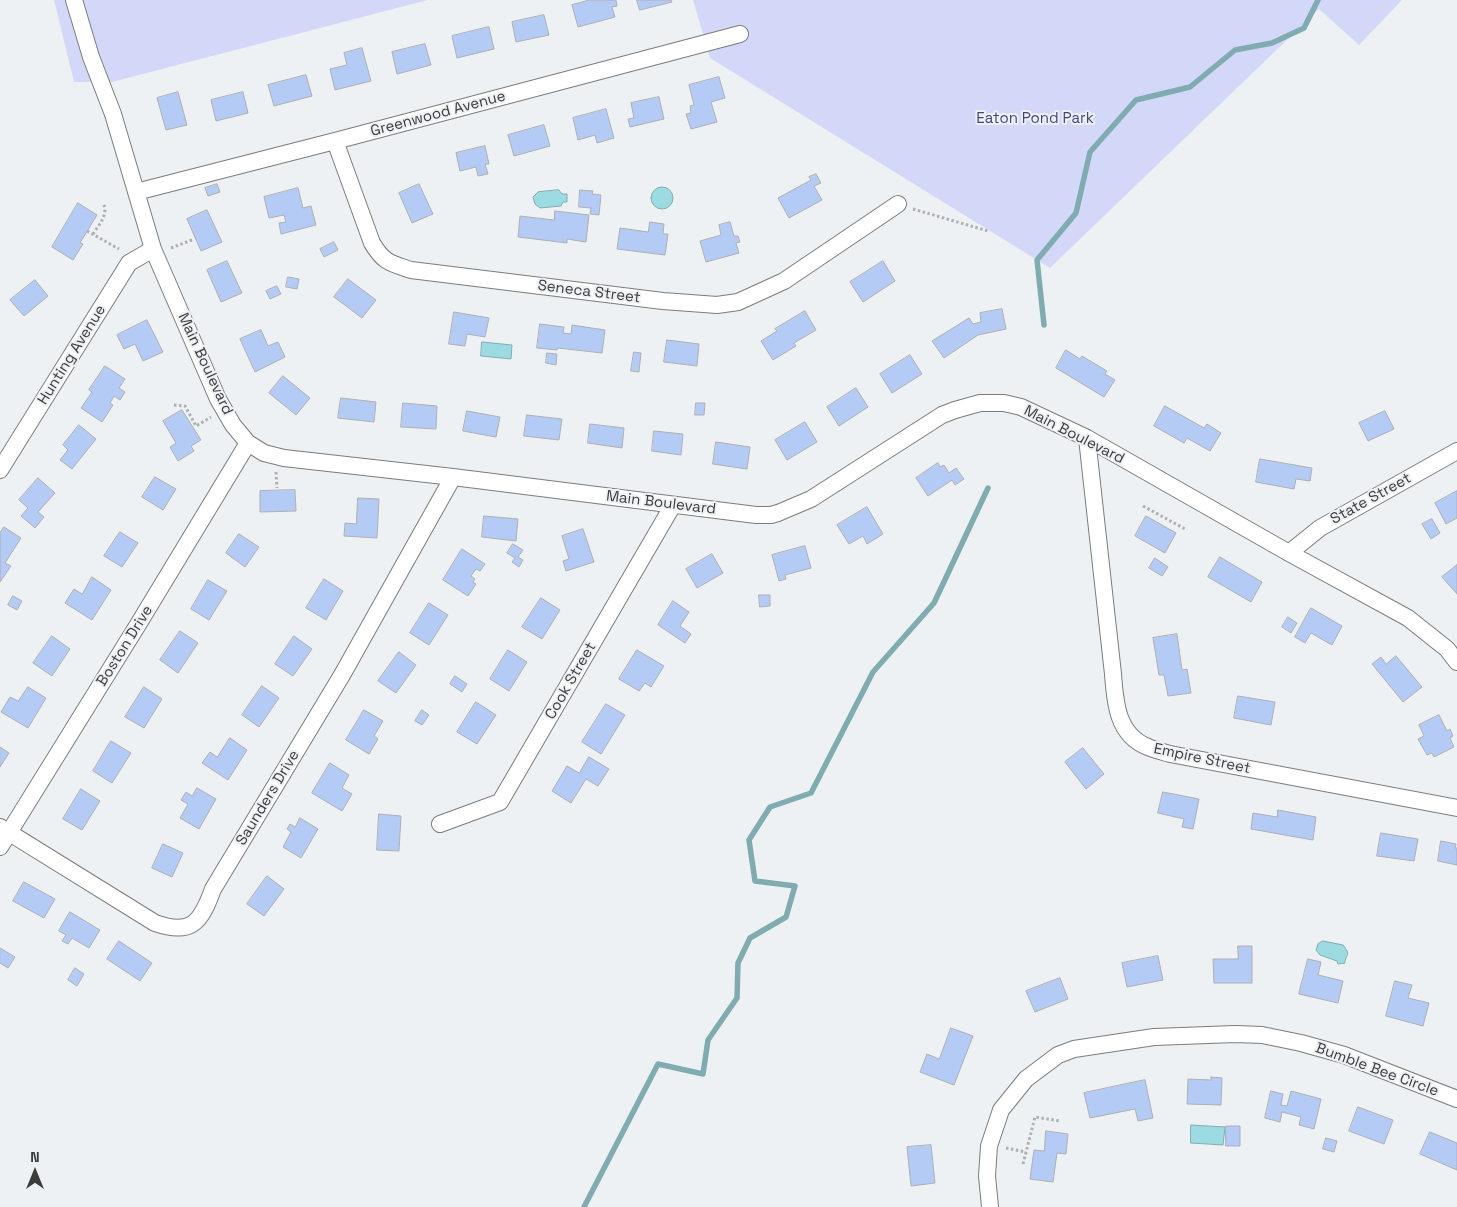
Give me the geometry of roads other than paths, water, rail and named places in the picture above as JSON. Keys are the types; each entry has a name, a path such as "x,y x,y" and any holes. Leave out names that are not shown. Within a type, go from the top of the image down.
{"street":[{"name":"Main Boulevard","path":"74,0 91,57 113,114 154,252 218,399 233,425 248,443 264,453 284,458 756,515 771,515 811,498 940,416 980,404 1004,404 1021,407 1087,438 1289,554 1408,618 1447,648 1457,662"},
{"name":"Greenwood Avenue","path":"136,192 740,34"},
{"name":"Seneca Street","path":"334,141 372,243 381,256 390,263 411,270 663,301 716,305 738,302 784,281 898,204"},
{"name":"Hunting Avenue","path":"1,465 129,263 154,252"},
{"name":"Empire Street","path":"1087,438 1115,701 1121,722 1130,736 1146,747 1170,754 1457,808"},
{"name":"Boston Drive","path":"0,847 5,829 135,630 248,443"},
{"name":"State Street","path":"1289,554 1320,528 1457,451"},
{"name":"Saunders Drive","path":"5,829 155,923 168,928 179,929 187,927 196,921 206,910 213,889 342,675 453,477"},
{"name":"Cook Street","path":"440,824 500,802 674,505"},
{"name":"Bumble Bee Circle","path":"990,1207 987,1176 989,1146 1001,1110 1026,1079 1058,1055 1074,1048 1154,1037 1262,1035 1344,1055 1457,1099"}],"waterway":[{"path":"1044,325 1037,260 1076,213 1090,152 1136,100 1190,87 1235,50 1272,43 1304,28 1318,0"},
{"path":"584,1207 658,1064 703,1074 708,1040 737,998 738,963 750,938 786,917 795,886 755,881 749,840 770,807 811,793 873,672 934,603 988,488"}],"park label":[{"name":"Eaton Pond Park","path":"1035,119"}]}
